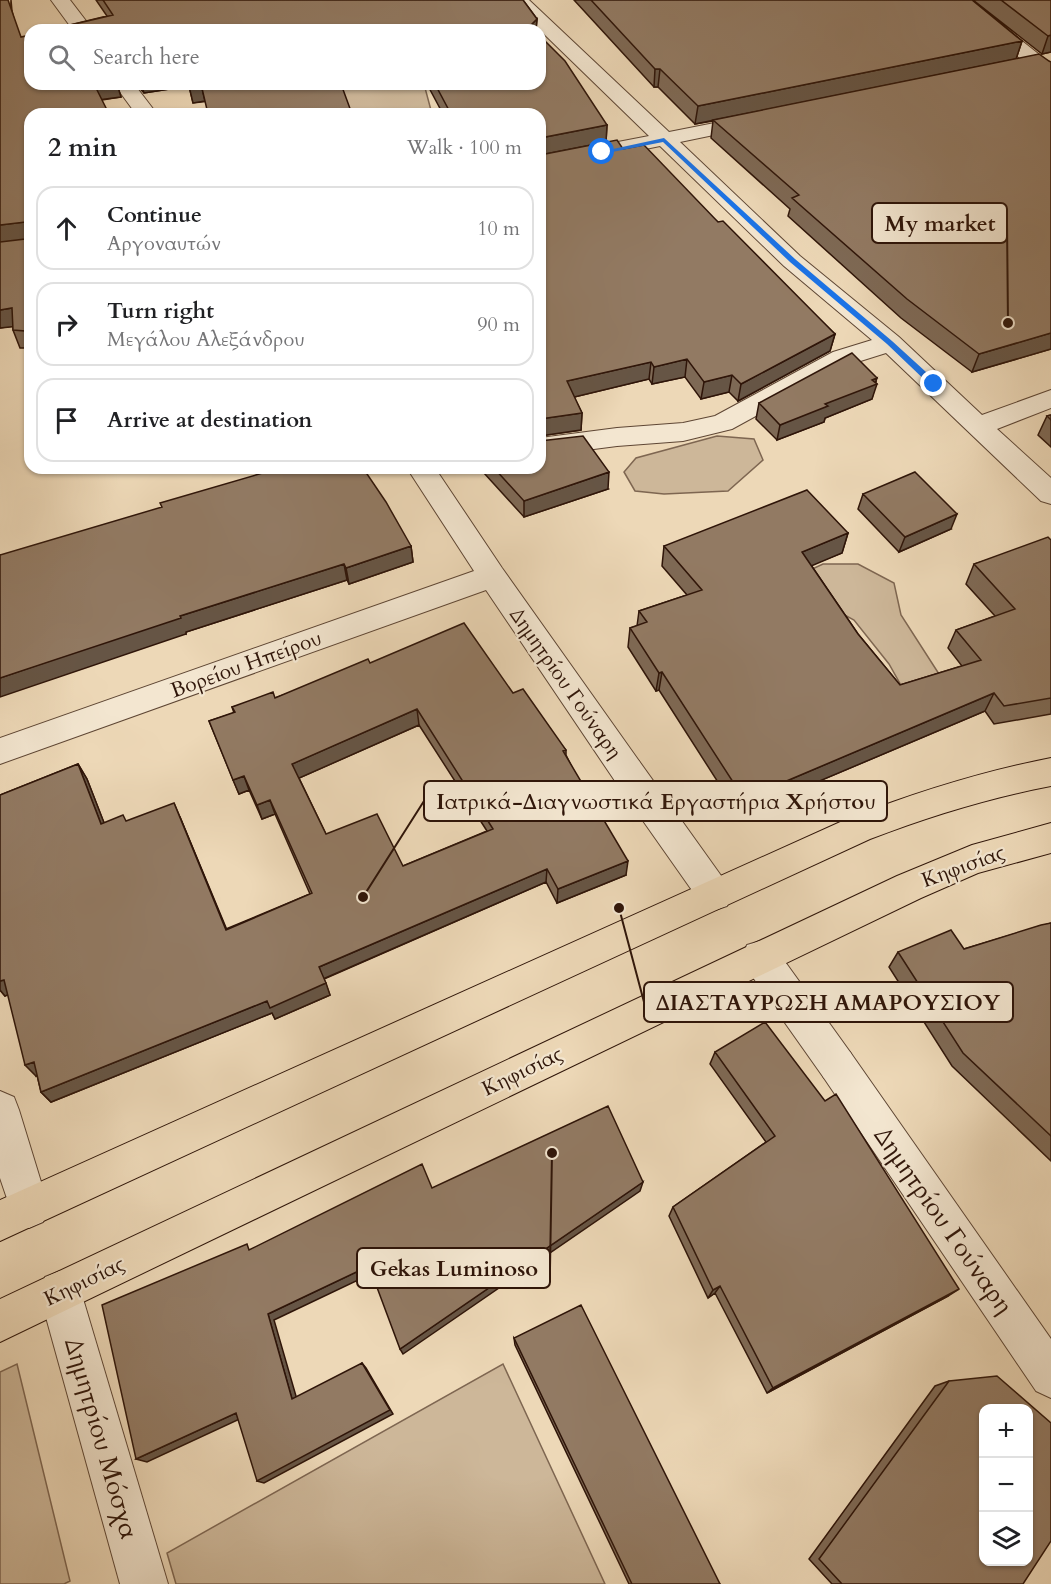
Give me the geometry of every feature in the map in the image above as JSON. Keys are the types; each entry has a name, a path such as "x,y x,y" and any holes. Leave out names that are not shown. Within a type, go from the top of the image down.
{"main road":[{"path":"15,1215 867,826 948,795 1051,772"},
{"name":"Κηφισίας","path":"0,1321 909,886 972,860 1051,838"}],"street":[{"path":"60,0 78,24"},
{"path":"518,0 543,24"},
{"path":"958,0 1046,66"},
{"path":"546,27 792,261 890,343 1051,494"},
{"path":"1014,68 1046,66"},
{"path":"129,90 142,108"},
{"path":"546,163 769,118"},
{"path":"546,446 617,437 683,432 723,423 842,358 890,343"},
{"path":"978,426 1051,399"},
{"name":"Δημητρίου Γούναρη","path":"425,474 492,576 715,895"},
{"name":"Βορείου Ηπείρου","path":"0,751 492,576"},
{"name":"Δημητρίου Γούναρη","path":"760,957 1051,1376"},
{"path":"0,1110 15,1215"},
{"name":"Δημητρίου Μόσχα","path":"60,1292 144,1584"}],"shaded area":[{"path":"426,90 430,108 339,108 330,91"},
{"path":"717,436 754,439 763,460 728,491 664,494 635,491 624,472 636,458"},
{"path":"823,564 858,564 894,583 901,615 966,716 916,712 889,664 854,620 784,582"},
{"path":"17,1364 70,1581 64,1584 0,1584 0,1372"},
{"path":"503,1364 605,1584 176,1584 167,1553"}],"building":[{"path":"0,0 8,0 21,37 24,36 24,90 97,90 106,108 24,108 24,222 0,225"},
{"path":"103,0 523,0 537,19 532,24 75,24 113,15"},
{"path":"591,0 972,0 1022,41 698,106 660,69 655,69"},
{"path":"1001,0 1051,0 1051,35 1048,36"},
{"path":"546,42 565,61 607,125 546,137 546,108 448,108 438,90 546,90"},
{"path":"1039,54 1051,62 1051,333 979,354 907,299 792,198 799,195 713,120"},
{"path":"202,90 343,90 350,108 207,108"},
{"path":"617,140 623,149 644,145 718,222 723,221 835,334 741,384 732,375 704,382 687,359 654,367 651,362 567,381 582,413 546,418 546,154"},
{"path":"24,239 24,331 13,330 12,308 0,310 0,242"},
{"path":"852,353 877,378 872,380 877,384 825,404 828,406 780,425 759,403"},
{"path":"583,436 609,472 524,501 499,474 546,474 546,440"},
{"path":"915,472 957,514 905,537 863,494"},
{"path":"259,474 367,474 411,546 346,568 344,564 180,616 181,618 0,678 0,555 162,507 160,503"},
{"path":"807,490 848,533 802,552 858,634 900,685 981,660 956,630 1015,609 974,564 1048,537 1051,540 1051,698 1004,706 994,693 744,799 662,672 659,673 630,628 647,622 639,611 702,590 664,546"},
{"path":"464,623 513,693 523,689 566,750 563,751 628,861 558,889 547,869 319,967 326,983 270,1008 267,1001 41,1092 34,1062 25,1065 4,980 0,981 0,795 78,764 101,824 123,815 126,821 174,803 226,930 312,893 270,800 257,805 244,776 233,780 209,721 235,712 232,707 273,692 275,698 368,659 370,663","holes":["417,709 493,829 403,866 377,814 326,834 292,764"]},
{"path":"1051,923 1051,1136 963,1053 898,952 951,930 964,949"},
{"path":"765,1022 825,1101 836,1094 959,1289 773,1388 720,1286 713,1290 673,1207 775,1136 715,1052"},
{"path":"608,1106 643,1182 400,1349 369,1266 268,1314 292,1399 362,1363 390,1410 257,1481 236,1413 136,1459 102,1305 247,1244 249,1250 422,1164 432,1188"},
{"path":"581,1305 720,1584 632,1584 514,1338"},
{"path":"997,1376 1029,1404 979,1404 979,1566 1033,1566 1033,1407 1051,1423 1051,1541 1023,1584 842,1584 819,1559 949,1381"}],"place":[{"name":"My market","path":"1008,323"},
{"name":"Ιατρικά-Διαγνωστικά Εργαστήρια Χρήστου","path":"363,897"},
{"name":"ΔΙΑΣΤΑΥΡΩΣΗ ΑΜΑΡΟΥΣΙΟΥ","path":"619,908"},
{"name":"Gekas Luminoso","path":"552,1153"}],"route":[{"path":"602,152 664,140 792,261 890,343 934,384"}]}
